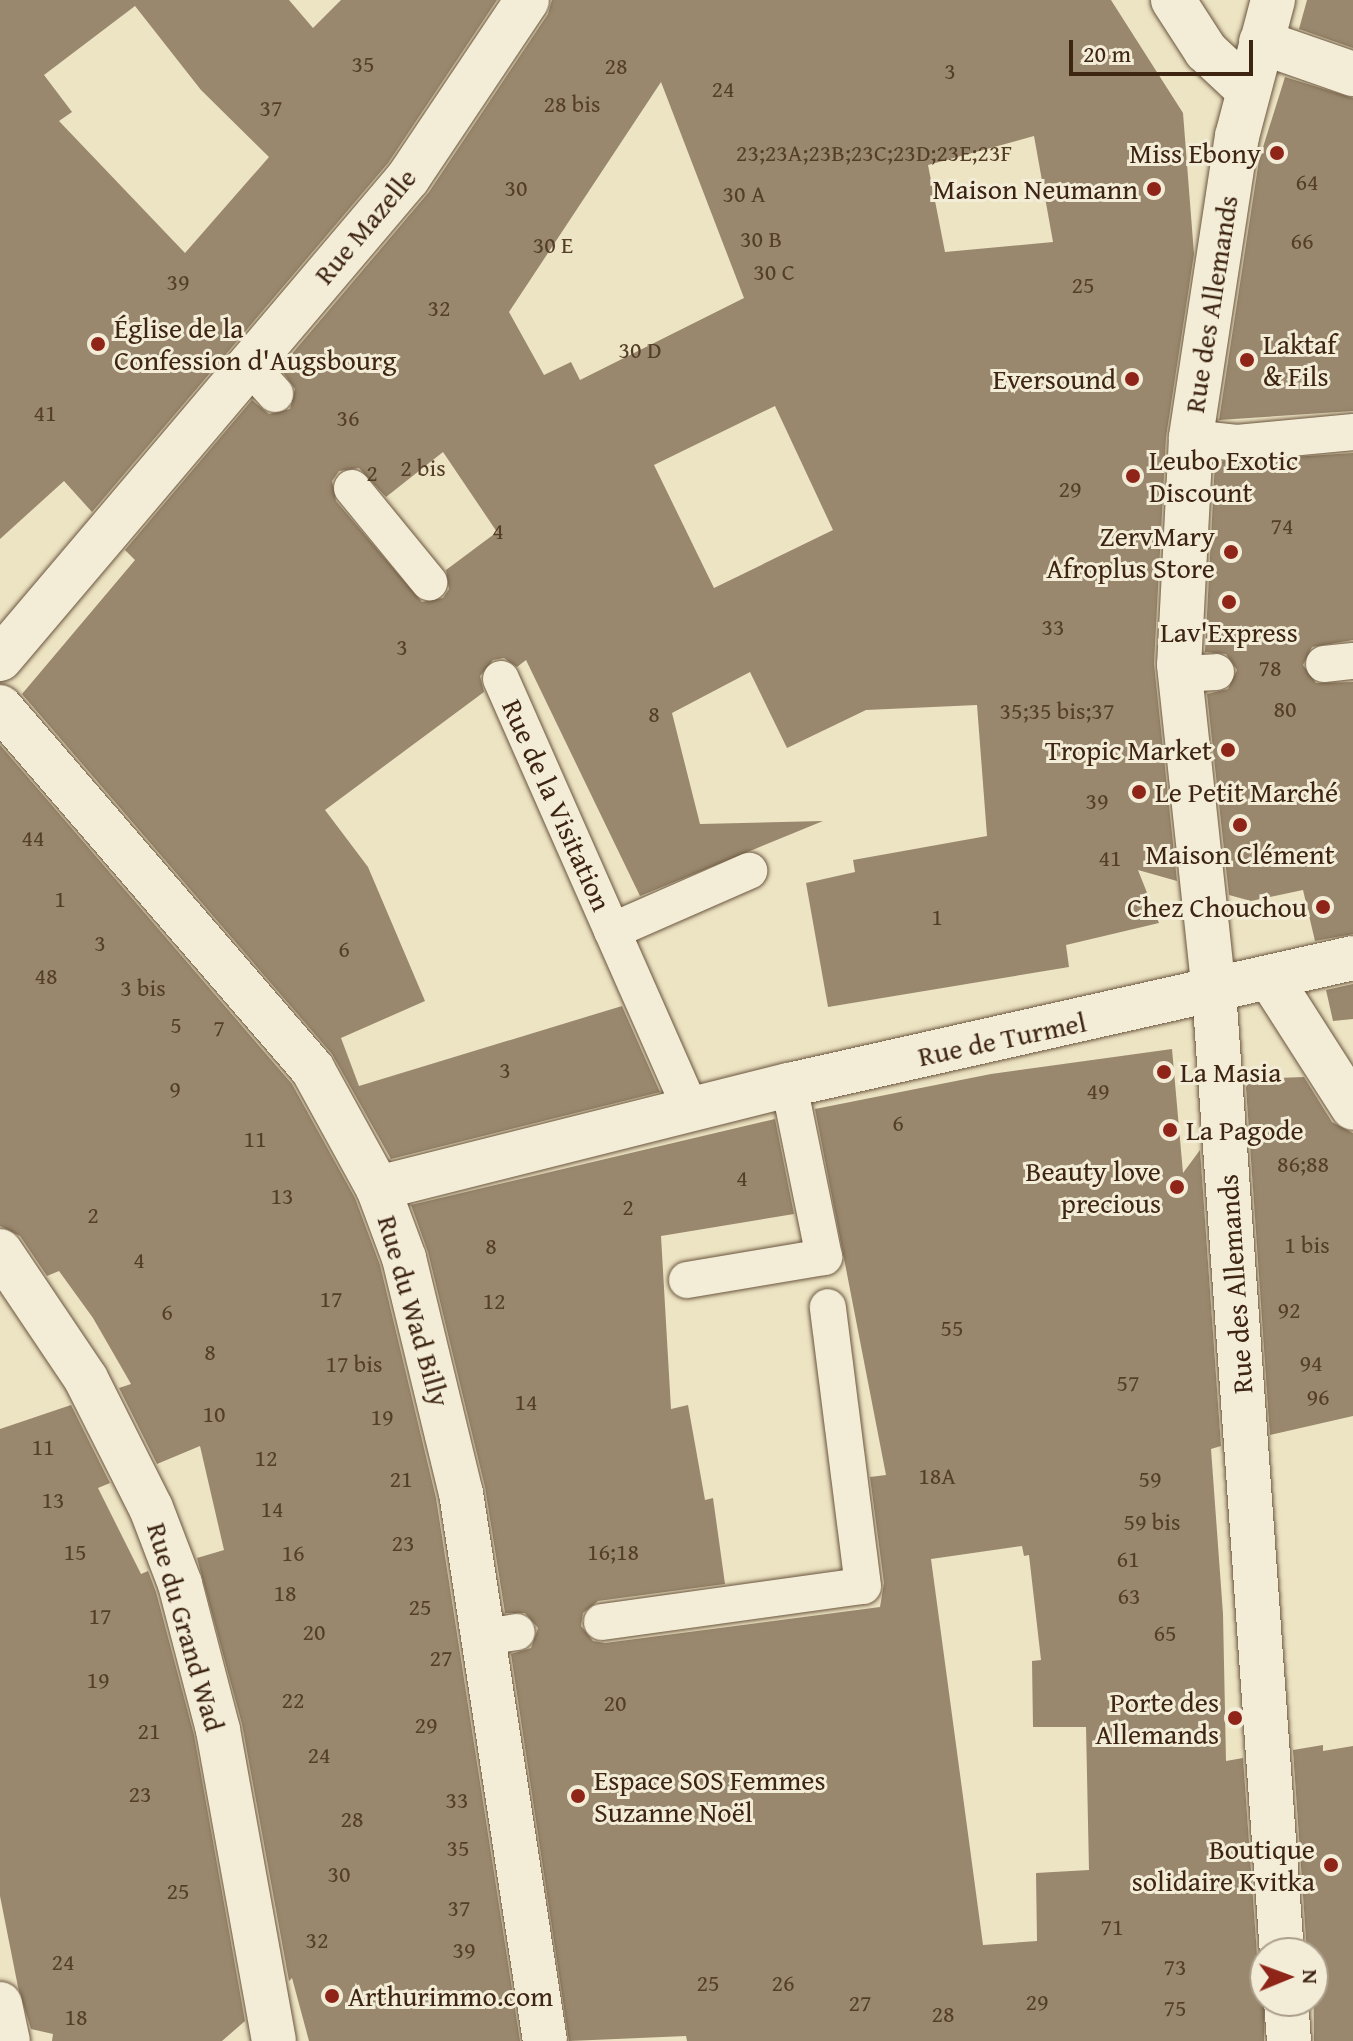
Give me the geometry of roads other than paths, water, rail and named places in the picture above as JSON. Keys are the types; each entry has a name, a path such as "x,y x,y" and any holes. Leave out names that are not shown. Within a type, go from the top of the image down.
{"street":[{"name":"Rue Mazelle","path":"0,659 262,380 408,178 527,0"},
{"path":"1173,0 1206,51 1248,90"},
{"name":"Rue des Allemands","path":"1273,0 1248,90 1191,438 1205,912 1214,991 1281,1937"},
{"path":"1261,42 1353,74"},
{"name":"Rue du Wad Billy","path":"0,707 313,1070 378,1188 404,1258 461,1493 501,1634 545,2041"},
{"name":"Rue de Turmel","path":"378,1188 692,1112 789,1085 1353,958"},
{"path":"1270,978 1353,1108"},
{"name":"Rue du Grand Wad","path":"0,1251 93,1392 151,1508 180,1584 218,1730 274,2041"},
{"path":"0,2004 8,2041"},
{"path":"1287,2017 1289,2041"}],"lane":[{"path":"1191,438 1237,443 1353,432"},
{"path":"352,488 429,582"},
{"name":"Rue de la Visitation","path":"501,679 692,1112"},
{"name":"Rue de la Visitation","path":"612,931 749,871"},
{"path":"687,1280 824,1257 789,1085"},
{"path":"602,1622 863,1586 828,1307"}],"place":[{"name":"Miss Ebony","path":"1277,153"},
{"name":"Maison Neumann","path":"1154,189"},
{"name":"Église de la Confession d'Augsbourg","path":"98,344"},
{"name":"Laktaf & Fils","path":"1247,360"},
{"name":"Eversound","path":"1132,379"},
{"name":"Leubo Exotic Discount","path":"1133,476"},
{"name":"ZervMary Afroplus Store","path":"1231,552"},
{"name":"Lav'Express","path":"1229,602"},
{"name":"Tropic Market","path":"1228,750"},
{"name":"Le Petit Marché","path":"1139,792"},
{"name":"Maison Clément","path":"1240,825"},
{"name":"Chez Chouchou","path":"1323,907"},
{"name":"La Masia","path":"1164,1072"},
{"name":"La Pagode","path":"1170,1130"},
{"name":"Beauty love precious","path":"1177,1187"},
{"name":"Porte des Allemands","path":"1235,1718"},
{"name":"Espace SOS Femmes Suzanne Noël","path":"578,1796"},
{"name":"Boutique solidaire Kvitka","path":"1331,1865"},
{"name":"Arthurimmo.com","path":"332,1996"}]}
